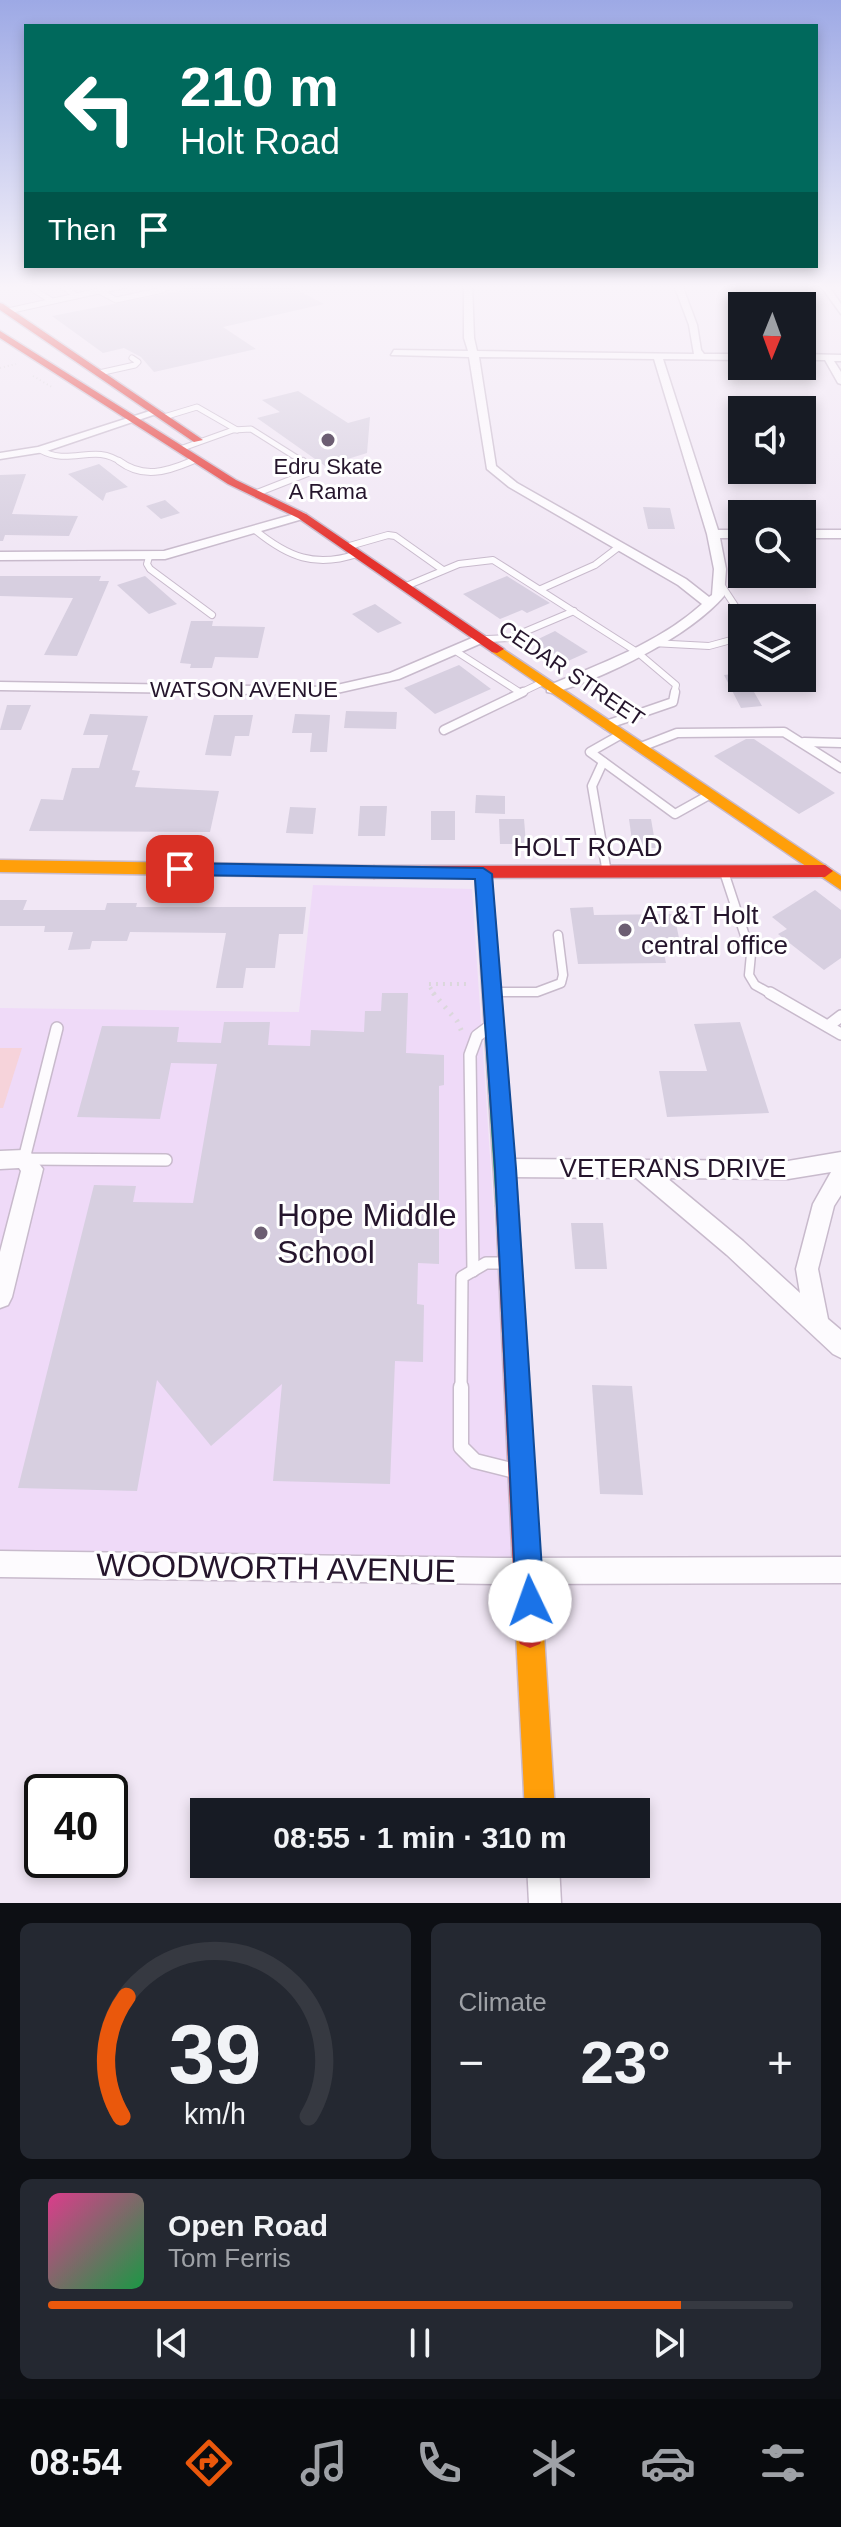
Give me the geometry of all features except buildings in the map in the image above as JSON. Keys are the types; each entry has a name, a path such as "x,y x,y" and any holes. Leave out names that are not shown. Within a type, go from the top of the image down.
{"main road":[{"path":"61,374 180,449 199,451 236,465 267,494"},
{"path":"68,374 75,377 94,374"},
{"path":"100,374 160,415 199,451 215,471 267,494"},
{"name":"CEDAR STREET","path":"267,494 709,795 832,871 841,884"},
{"name":"HOLT ROAD","path":"0,866 483,874 832,871"},
{"path":"483,874 511,1263 539,1798"}],"street":[{"path":"477,374 491,467 513,485 682,582 710,604"},
{"path":"547,686 637,652 718,596 720,583 713,534 663,374"},
{"path":"0,456 40,450 133,419 160,415"},
{"path":"0,556 149,557 185,551 302,516"},
{"path":"713,534 728,534"},
{"path":"816,534 841,534"},
{"name":"WATSON AVENUE","path":"0,686 328,691 394,676 479,639"},
{"path":"0,1160 28,1164 0,1297"},
{"name":"VETERANS DRIVE","path":"505,1168 788,1170 841,1161"},
{"path":"639,1168 735,1248 841,1346"},
{"path":"818,1325 807,1269 824,1204 841,1175"},
{"name":"WOODWORTH AVENUE","path":"0,1564 528,1571 841,1570"},
{"path":"544,1878 545,1903"}],"lane":[{"path":"160,415 197,407 237,430"},
{"path":"40,450 64,460 107,454 129,468 160,473 237,430 251,429 303,461 313,471 267,494"},
{"path":"255,530 276,548 305,561 323,564 388,535 395,536 443,570"},
{"path":"541,589 595,565 620,546"},
{"path":"149,557 147,564 150,569 212,615"},
{"path":"404,587 443,570 481,559 493,560 637,652 676,685 673,702 613,730 590,752 675,814 709,795"},
{"path":"720,583 734,604"},
{"path":"479,639 510,638 574,611"},
{"path":"652,643 704,647 728,644"},
{"path":"454,650 521,693"},
{"path":"444,730 521,693 547,686"},
{"path":"639,748 677,733 784,732 841,768"},
{"path":"800,742 841,743"},
{"path":"603,762 592,786 607,873"},
{"path":"724,872 751,954 749,975 755,985 841,1034"},
{"path":"492,992 537,992 561,983 563,975 558,935"},
{"path":"828,1026 841,1016"},
{"path":"473,1271 470,1055 477,1036 495,1023"},
{"path":"57,1028 28,1164 166,1160"},
{"path":"511,1263 486,1263 462,1277 461,1447 475,1461 523,1472"}],"path":[{"path":"464,1037 457,1021 428,988 428,984 474,984"}],"shaded area":[{"path":"313,885 472,889 517,1557 0,1550 0,1008 299,1012"},
{"path":"0,1048 22,1048 3,1108 0,1108"}],"traffic: fast":[{"path":"483,874 507,1206"}],"traffic: slow":[{"path":"497,649 841,884"},
{"path":"0,866 374,872"},
{"path":"530,1634 539,1798"}],"traffic: jam":[{"path":"62,374 232,482 302,516 497,649"},
{"path":"100,374 198,440"},
{"path":"374,872 825,871"},
{"path":"507,1206 530,1634"}],"place":[{"name":"Edru Skate A Rama","path":"328,440"},
{"name":"AT&T Holt central office","path":"625,930"},
{"name":"Hope Middle School","path":"261,1233"}],"route":[{"path":"180,869 483,874 505,1168 530,1601"}]}
